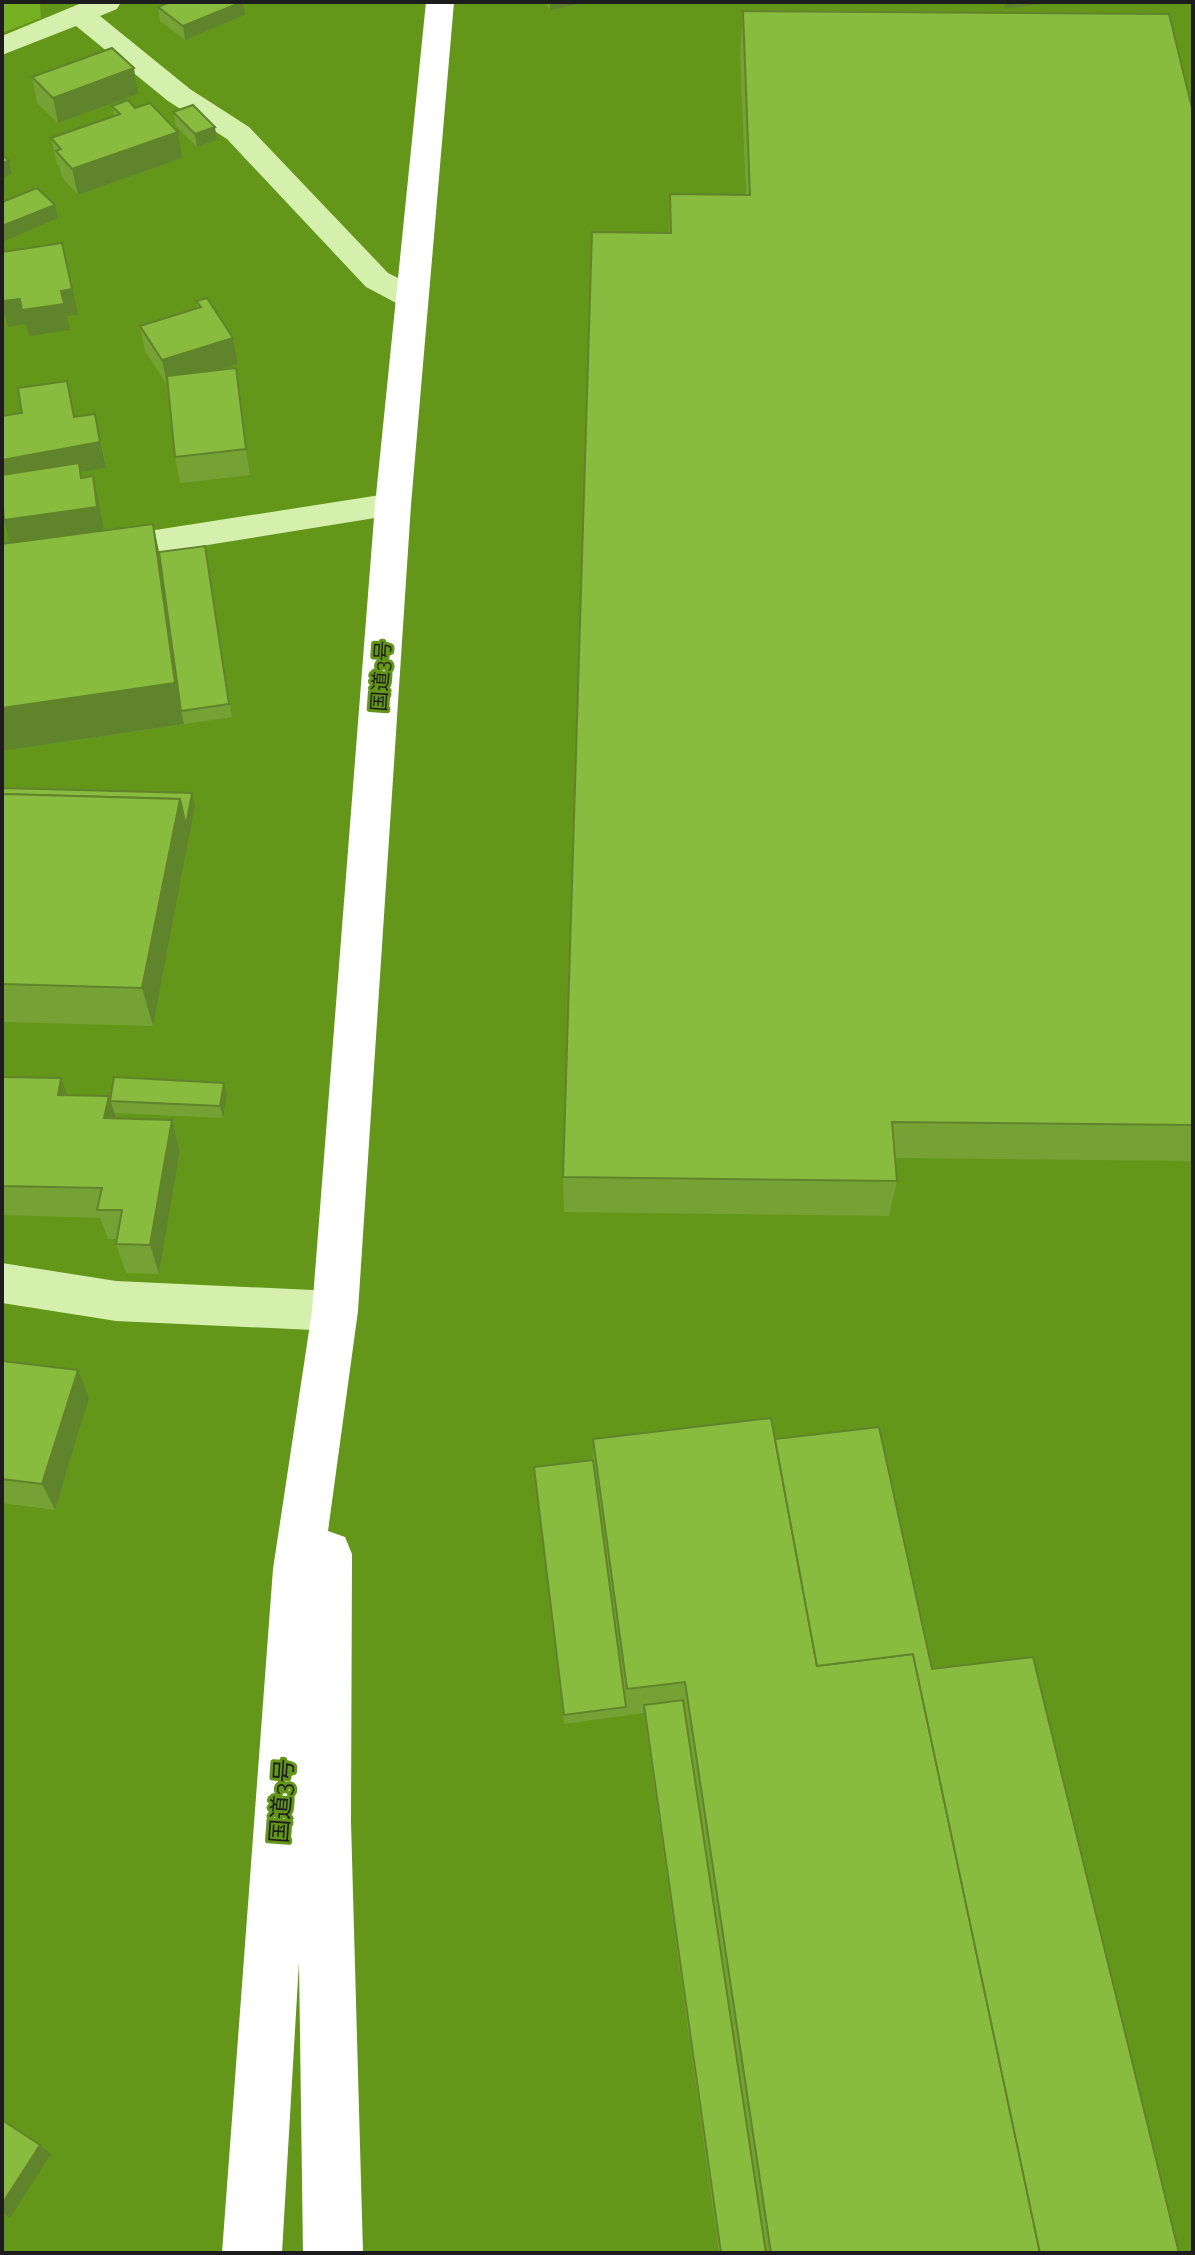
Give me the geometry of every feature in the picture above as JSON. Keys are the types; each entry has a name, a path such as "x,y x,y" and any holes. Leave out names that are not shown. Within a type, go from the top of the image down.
{"highway":[{"name":"国道3号","path":"333,2253 324,1822 332,1331 393,505 440,2"},
{"name":"国道3号","path":"252,2253 298,1569 332,1331"}],"street":[{"path":"2,46 88,7 179,95 238,133 377,280 412,298"},
{"path":"2,566 393,505"},
{"path":"2,1283 332,1331"}],"green space":[{"path":"2,2 37,2 40,4 41,18 2,33"}],"building":[{"path":"170,2 242,2 183,26 158,7"},
{"path":"743,11 1169,14 1193,112 1193,1125 892,1122 897,1181 563,1177 592,232 671,233 670,194 750,195"},
{"path":"112,48 134,68 53,98 32,77"},
{"path":"128,100 135,108 150,103 178,132 72,169 56,151 61,149 51,138 120,114 112,106"},
{"path":"193,105 215,127 195,134 173,112"},
{"path":"37,188 55,205 2,226 2,202"},
{"path":"62,243 72,289 61,291 64,304 22,310 20,299 2,301 2,252"},
{"path":"207,298 233,338 162,360 140,326 201,307 196,301"},
{"path":"236,368 246,449 175,457 167,376"},
{"path":"67,381 74,417 95,414 100,442 2,460 2,416 22,413 18,388"},
{"path":"79,463 81,478 93,476 97,507 4,520 2,475"},
{"path":"153,524 175,683 2,708 2,544"},
{"path":"205,546 229,704 181,711 159,552"},
{"path":"2,788 192,793 186,826 180,799 2,794"},
{"path":"2,794 180,799 142,988 2,984"},
{"path":"2,1077 61,1078 58,1095 109,1096 104,1118 172,1120 150,1245 116,1244 122,1210 97,1210 102,1188 2,1186"},
{"path":"114,1077 224,1083 220,1106 110,1101"},
{"path":"2,1361 78,1370 42,1484 2,1479"},
{"path":"771,1418 817,1666 913,1654 1040,2253 771,2253 685,1682 627,1689 593,1439"},
{"path":"879,1427 932,1669 1033,1657 1179,2253 1040,2253 913,1654 817,1666 775,1439"},
{"path":"593,1460 626,1707 564,1715 534,1467"},
{"path":"683,1700 766,2253 721,2253 644,1705"},
{"path":"2,2120 40,2145 2,2204"}]}
